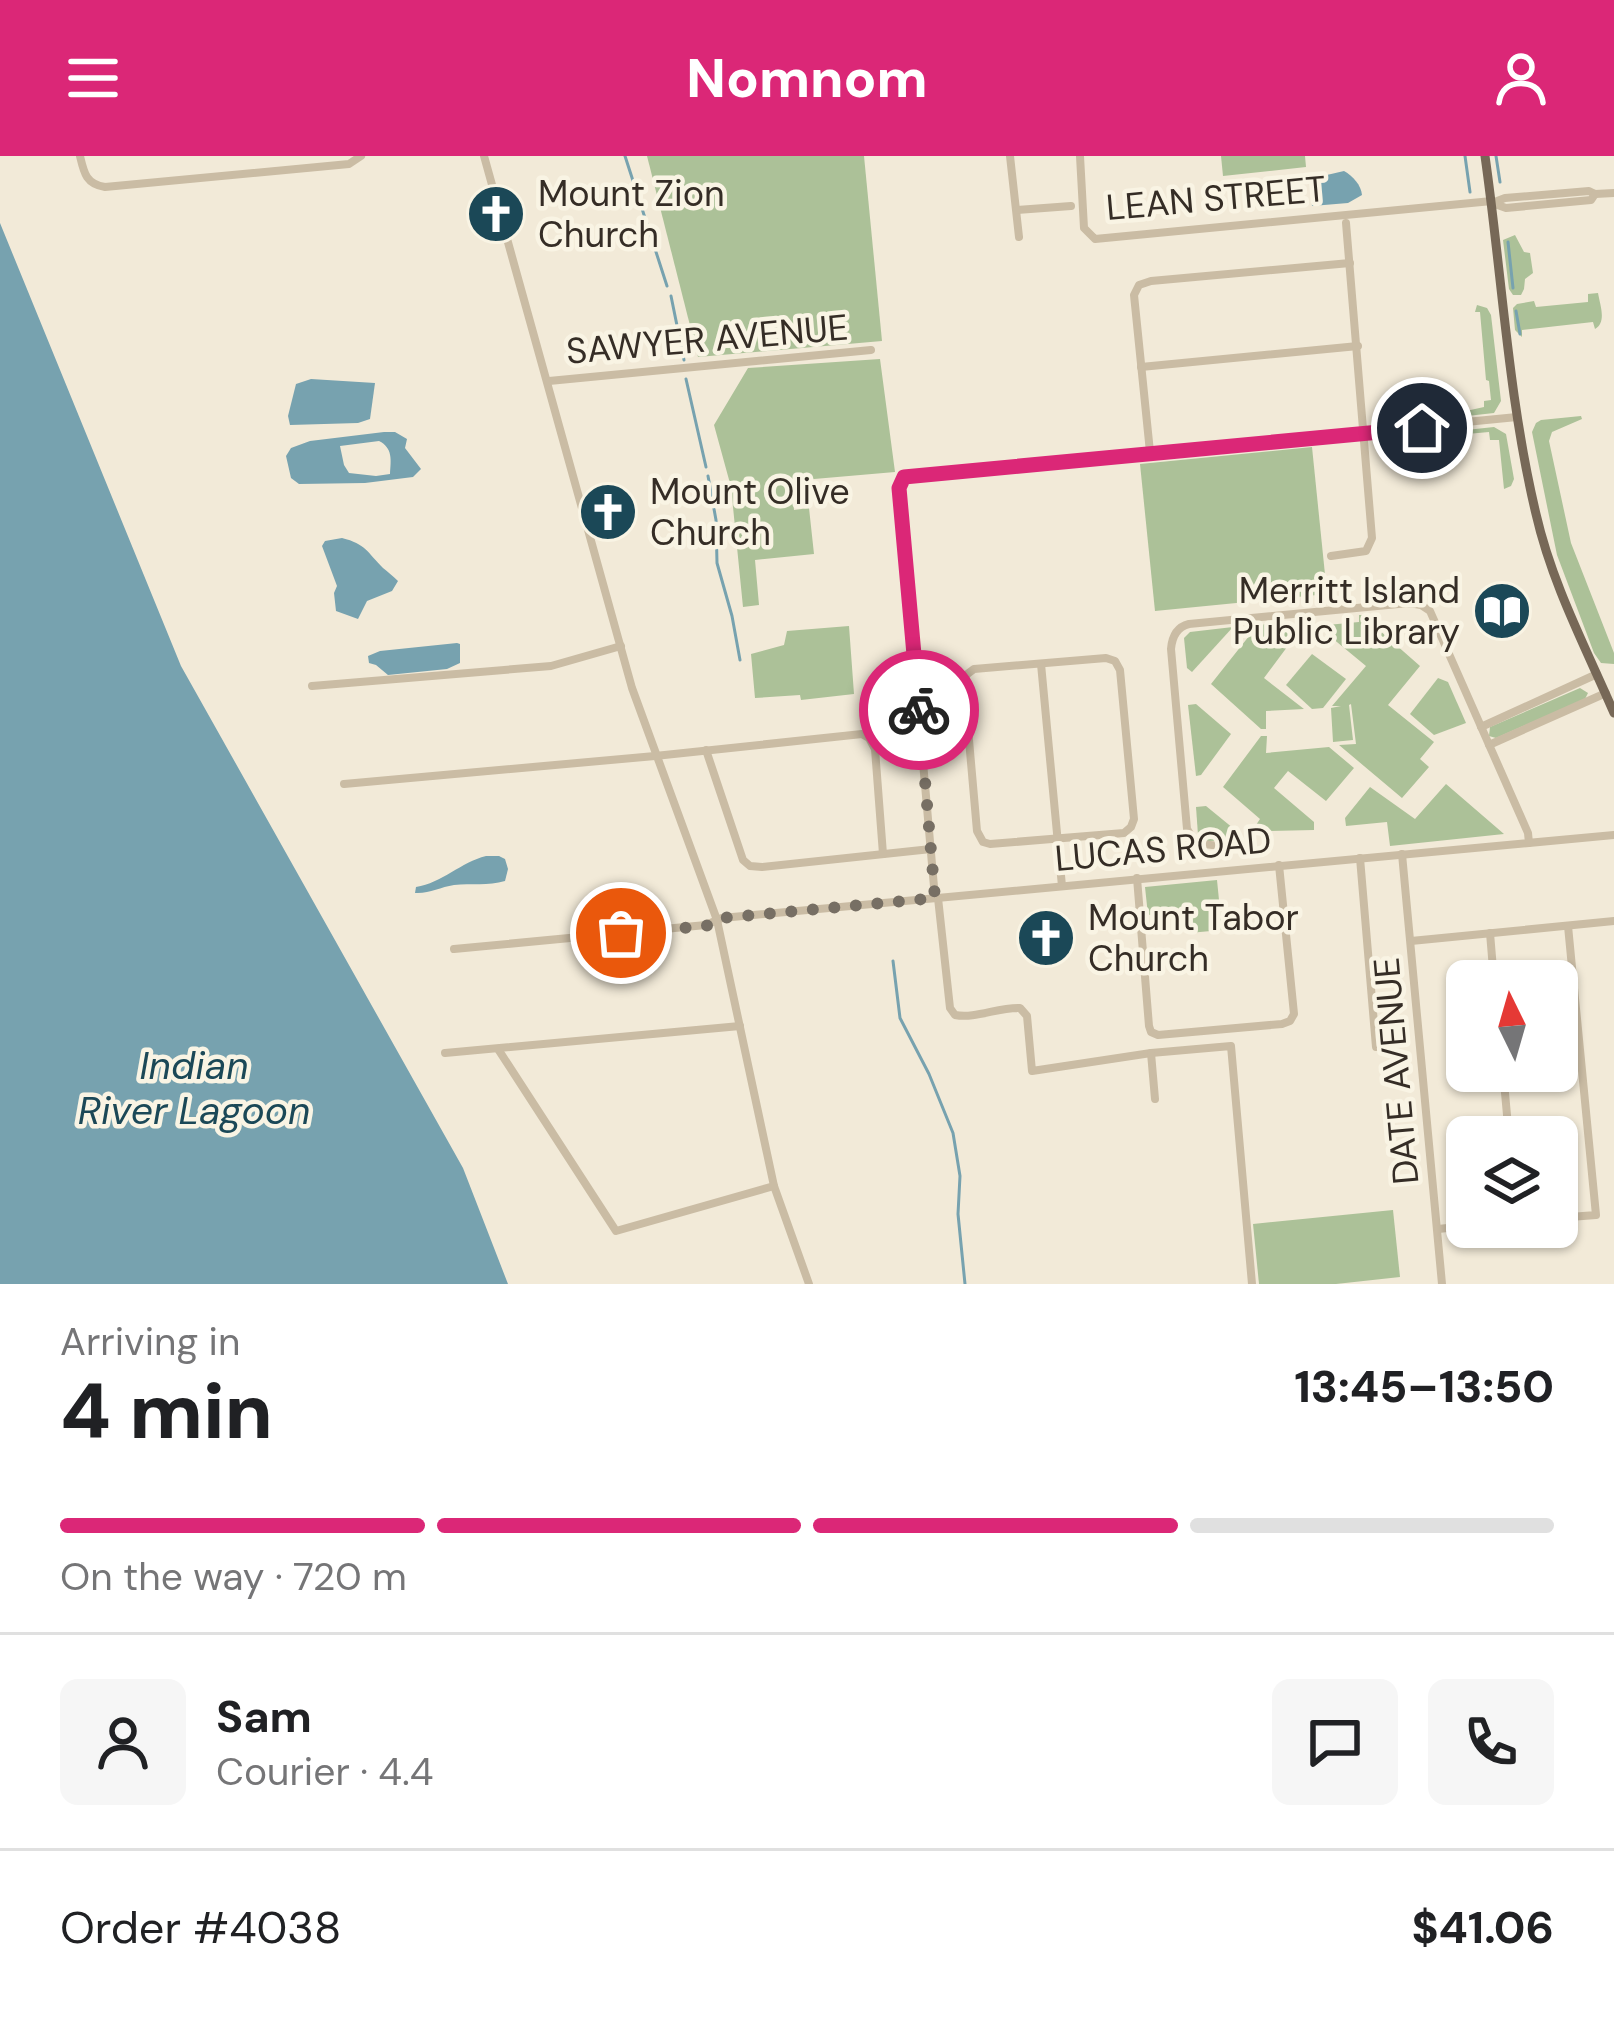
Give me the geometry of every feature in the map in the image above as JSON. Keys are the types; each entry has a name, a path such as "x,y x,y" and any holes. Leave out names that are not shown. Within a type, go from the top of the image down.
{"main road":[{"path":"1486,156 1517,417 1540,531 1580,639 1614,713"}],"street":[{"path":"80,156 85,177 105,187 349,164 361,156"},
{"path":"484,156 621,646 655,756 717,920 774,1186 808,1284"},
{"path":"1010,156 1019,237"},
{"name":"LEAN STREET","path":"1080,156 1084,228 1095,238 1505,198 1591,200 1595,194 1614,193"},
{"path":"1017,210 1071,206"},
{"path":"1331,556 1361,553 1371,543 1346,224"},
{"path":"1150,452 1134,296 1139,285 1350,262"},
{"path":"1142,367 1358,346"},
{"name":"SAWYER AVENUE","path":"548,381 871,350"},
{"path":"1252,1284 1231,1046 1032,1071 1027,1016 1021,1008 963,1017 950,1008 899,488 902,479 911,475 1517,417"},
{"path":"1244,844 1202,844 1186,829 1171,649 1175,634 1183,626 1417,604 1430,611 1529,843"},
{"path":"312,686 551,666 621,646"},
{"path":"1106,658 1120,670 1134,819 1124,832 990,844 979,838 966,675 974,669 1041,664 1106,658"},
{"path":"1041,664 1062,886"},
{"path":"1480,727 1597,674"},
{"path":"1489,745 1606,694"},
{"path":"344,784 862,734 875,749 883,854"},
{"path":"706,750 743,860 750,866 931,850"},
{"name":"LUCAS ROAD","path":"454,949 706,926 722,918 1614,836"},
{"name":"DATE AVENUE","path":"1402,854 1442,1284"},
{"path":"1360,858 1376,1047"},
{"path":"1137,878 1151,1032 1282,1024 1294,1014 1279,865"},
{"path":"1411,941 1614,922"},
{"path":"1568,926 1596,1215 1578,1216"},
{"path":"1490,933 1492,960"},
{"path":"445,1053 740,1026"},
{"path":"498,1048 616,1231 774,1186"},
{"path":"1151,1053 1155,1099"},
{"path":"1438,1229 1446,1228"}],"green space":[{"path":"647,156 864,156 882,341 698,357"},
{"path":"1221,156 1305,156 1306,167 1223,176"},
{"path":"1515,235 1524,252 1530,253 1533,273 1525,279 1521,295 1509,289 1503,240"},
{"path":"1598,293 1602,318 1595,329 1593,322 1522,330 1522,337 1515,330 1513,308 1517,304 1588,302 1588,294"},
{"path":"1477,305 1491,315 1501,401 1494,413 1467,416 1466,411 1491,400"},
{"path":"880,359 895,472 791,481 794,510 809,508 814,554 755,560 759,605 743,607 731,487 714,425 748,368"},
{"path":"1581,416 1552,432 1549,441 1571,543 1614,653 1614,664 1601,663 1594,653 1557,555 1532,432 1541,420"},
{"path":"1494,427 1506,434 1514,479 1504,489 1499,440 1490,440 1489,432 1434,437 1431,444 1427,438 1429,434"},
{"path":"1312,447 1327,594 1155,611 1140,464"},
{"path":"1359,615 1420,666 1388,705 1434,742 1420,759 1429,767 1402,798 1339,745 1356,744 1351,704 1353,740 1333,742 1331,708 1341,706 1332,706 1366,666 1326,633 1327,625 1359,622"},
{"path":"1266,624 1267,630 1296,627 1296,635 1264,678 1304,709 1266,711 1266,729 1261,729 1211,684 1257,626"},
{"path":"849,626 854,694 801,700 800,695 755,698 751,654 784,645 787,631"},
{"path":"1233,627 1192,672 1187,668 1184,638 1190,632"},
{"path":"1312,654 1346,679 1323,708 1312,709 1286,685"},
{"path":"1438,678 1448,682 1466,723 1434,735 1410,714"},
{"path":"1580,688 1588,693 1585,699 1496,738 1489,736 1490,727"},
{"path":"1196,704 1231,734 1196,776 1188,705"},
{"path":"1261,736 1267,736 1266,753 1329,747 1354,768 1326,801 1288,771 1274,788 1314,822 1314,830 1265,831 1256,825 1260,819 1223,787"},
{"path":"1446,784 1504,834 1390,846 1387,822 1346,826 1345,818 1370,787 1415,819"},
{"path":"1206,806 1239,833 1240,840 1208,841 1198,835 1196,807"},
{"path":"1217,880 1222,930 1189,933 1186,911 1148,915 1145,887"},
{"path":"1393,1210 1400,1277 1336,1284 1259,1284 1253,1224"}],"water":[{"path":"1344,171 1362,195 1348,203 1312,206 1310,183 1314,178"},
{"name":"Indian River Lagoon","path":"0,223 181,666 463,1168 508,1284 0,1284"},
{"path":"311,379 375,383 370,419 290,425 296,384"},
{"path":"395,432 407,439 405,448 421,469 413,477 365,483 299,484 291,478 286,456 291,448 310,441","holes":["379,441 390,455 390,474 349,473 340,446"]},
{"path":"342,538 361,546 398,581 392,591 367,601 358,619 336,611 337,586 322,546"},
{"path":"457,643 460,663 447,669 388,675 369,663 368,656 380,651"},
{"path":"486,856 505,859 505,881 415,893 416,887"}],"waterway":[{"path":"625,156 667,286"},
{"path":"1465,156 1470,192"},
{"path":"1496,156 1500,182"},
{"path":"1508,242 1513,288"},
{"path":"671,296 684,360"},
{"path":"1516,311 1520,334"},
{"path":"686,379 706,467"},
{"path":"708,476 717,563 740,660"},
{"path":"893,961 900,1018 953,1133 965,1284"}],"way so far":[{"path":"621,933 706,926 722,918 935,898 919,710"}],"place":[{"name":"Mount Zion Church","path":"496,214"},
{"name":"Mount Olive Church","path":"608,512"},
{"name":"Merritt Island Public Library","path":"1502,611"},
{"name":"Mount Tabor Church","path":"1046,938"}],"route":[{"path":"919,710 899,488 904,477 1422,428"}]}
